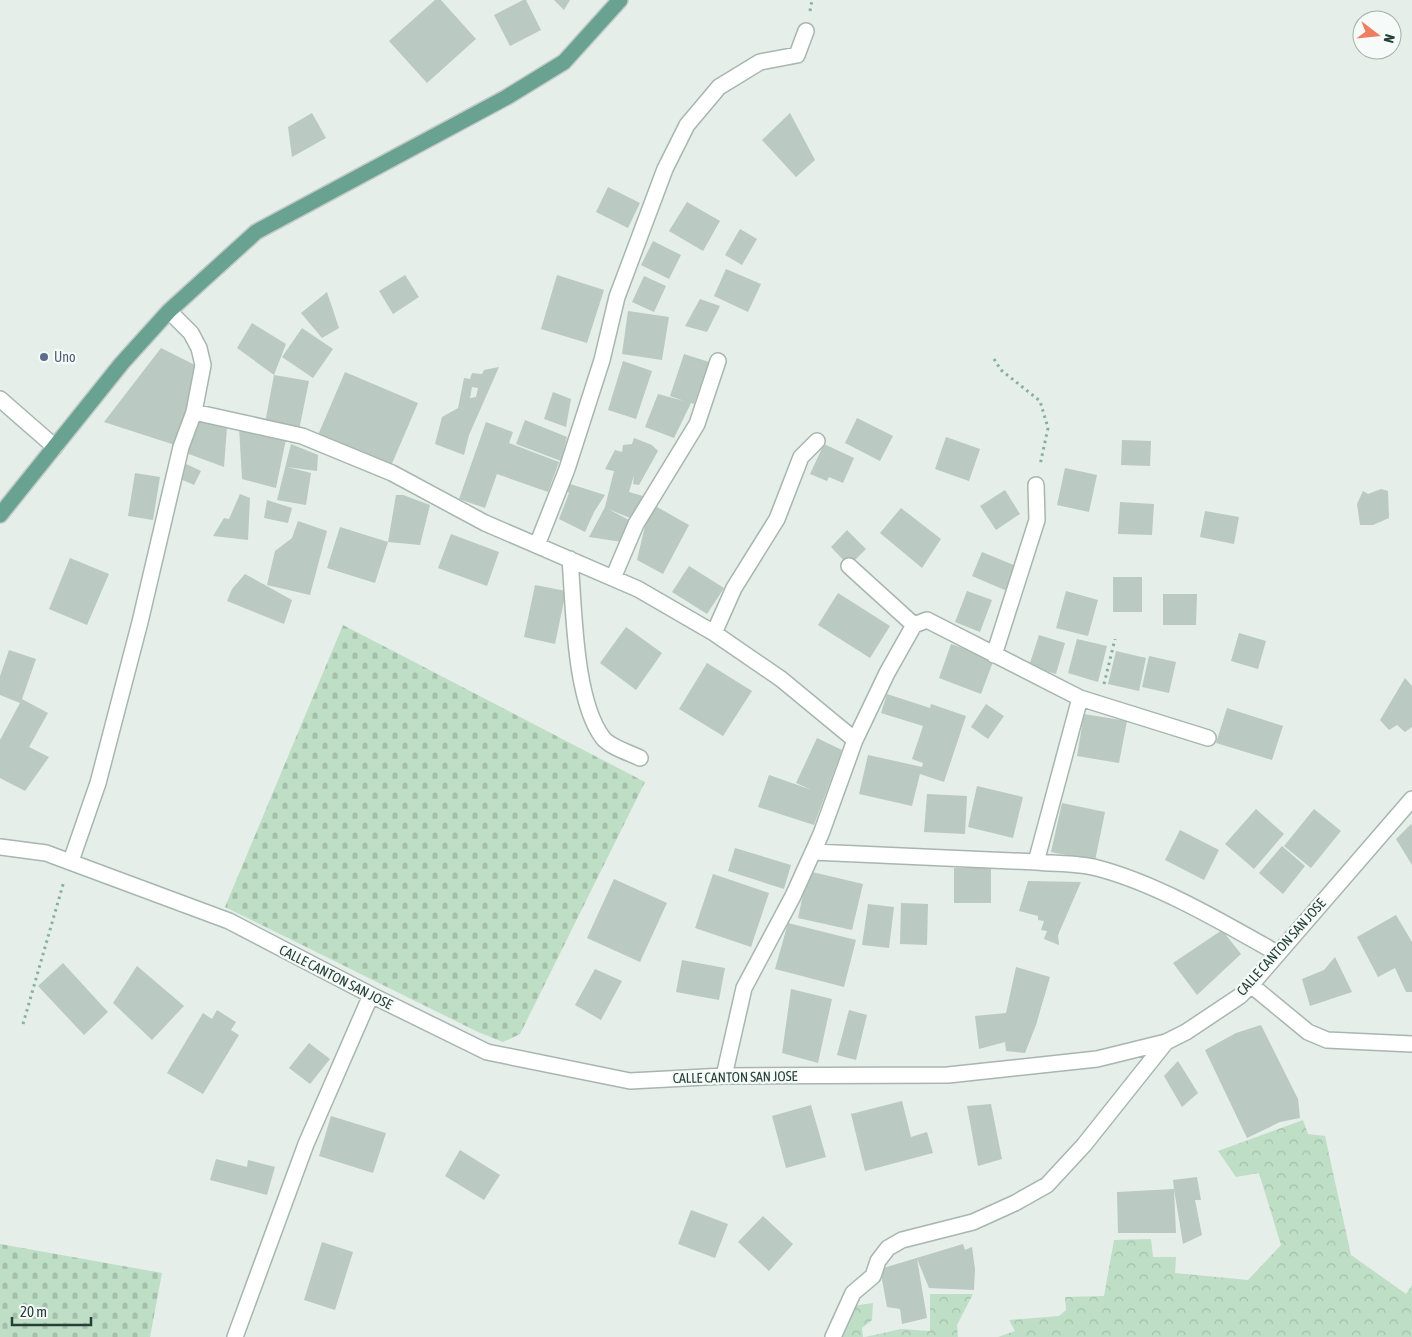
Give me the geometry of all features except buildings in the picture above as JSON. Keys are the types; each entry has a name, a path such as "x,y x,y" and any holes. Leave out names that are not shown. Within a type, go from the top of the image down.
{"main road":[{"path":"0,515 122,363 169,311 256,232 507,97 564,62 620,0"}],"street":[{"path":"537,545 567,469 599,369 617,297 665,168 687,125 719,88 728,82 760,62 797,55 806,31"},
{"path":"70,861 98,782 140,622 182,447 194,412 203,365 199,348 191,333 169,311"},
{"path":"613,578 636,524 697,424 718,361"},
{"path":"0,399 55,447"},
{"path":"194,412 302,436 392,473 485,523 638,589 714,633 781,679 855,740"},
{"path":"714,633 734,588 776,519 801,457 817,441"},
{"path":"994,655 1037,520 1036,486"},
{"path":"570,559 579,667 588,706 604,739 640,758"},
{"path":"849,566 914,625"},
{"path":"724,1076 744,988 793,896 813,852 855,740 887,673 914,625 927,620 1080,698 1208,738"},
{"path":"1036,862 1080,698"},
{"name":"CALLE CANTON SAN JOSE","path":"0,847 25,849 70,861 229,921 371,995 487,1052 510,1058 630,1081 724,1076 948,1075 1097,1059 1166,1042 1186,1032 1240,996 1251,985 1412,799"},
{"path":"813,852 1036,862 1095,867 1119,874 1219,920 1277,953"},
{"path":"1251,985 1308,1032 1328,1040 1412,1044"},
{"path":"235,1337 306,1144 371,995"},
{"path":"833,1337 853,1293 873,1276 878,1261 888,1248 902,1240 973,1222 1015,1203 1047,1185 1084,1145 1166,1042"}],"path":[{"path":"994,359 1001,370 1040,401 1048,428 1036,486"},
{"path":"1080,698 1102,691 1115,639"},
{"path":"23,1024 70,861"}],"green space":[{"path":"343,625 645,782 520,1034 503,1042 478,1032 225,907"},
{"path":"1303,1120 1308,1134 1325,1136 1351,1255 1406,1294 1412,1285 1412,1337 998,1337 1015,1331 1009,1320 1059,1316 1066,1310 1065,1297 1104,1296 1114,1240 1151,1239 1153,1257 1176,1257 1175,1273 1248,1280 1281,1245 1259,1173 1236,1177 1218,1151"},
{"path":"0,1244 162,1273 150,1337 0,1337"},
{"path":"930,1294 973,1294 957,1325 958,1337 865,1337 901,1329 930,1331"},
{"path":"873,1303 872,1320 862,1328 863,1337 837,1337 852,1306"}],"place":[{"name":"Uno","path":"44,357"}]}
